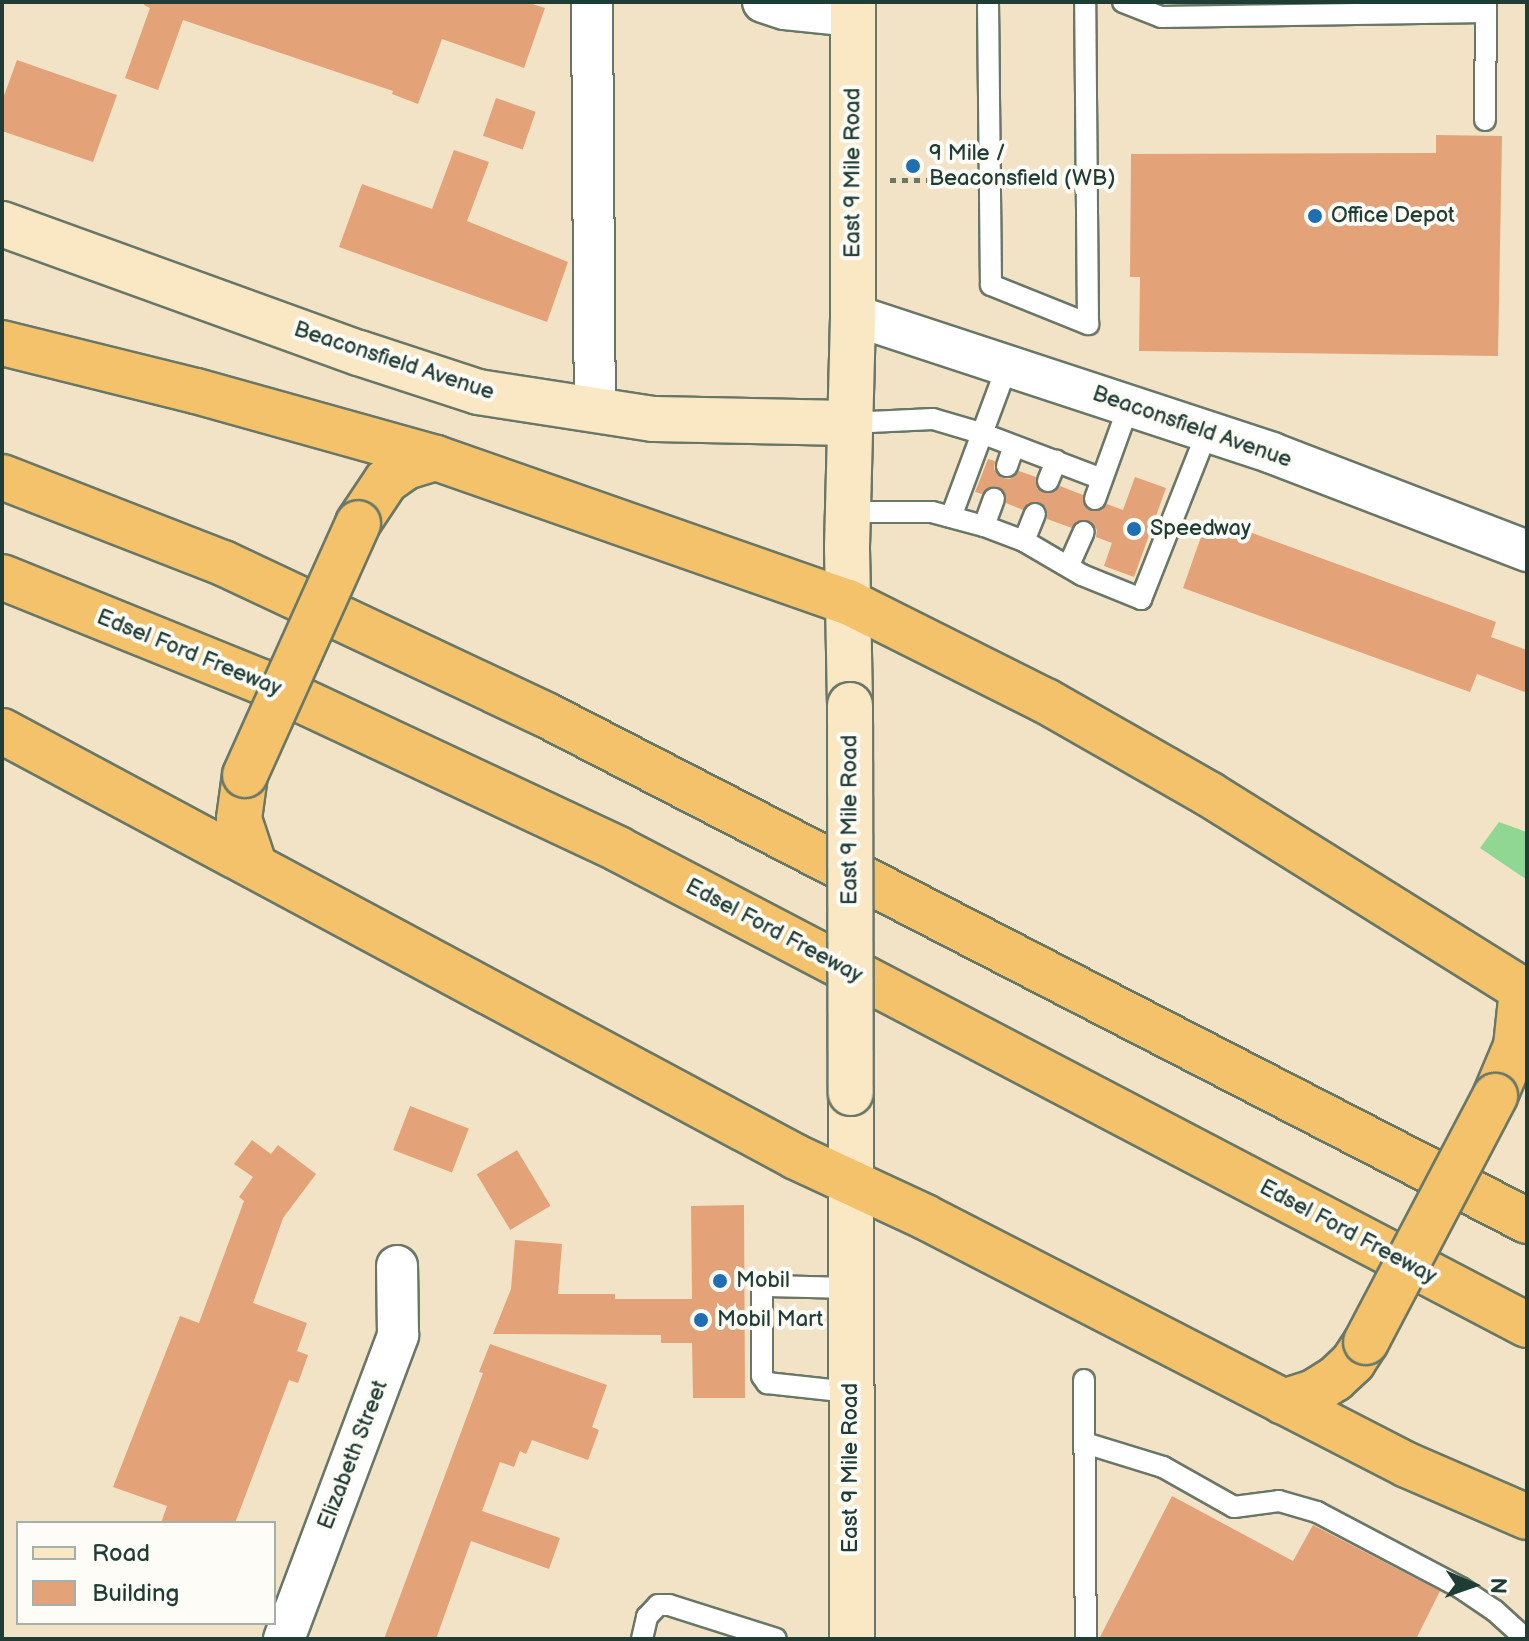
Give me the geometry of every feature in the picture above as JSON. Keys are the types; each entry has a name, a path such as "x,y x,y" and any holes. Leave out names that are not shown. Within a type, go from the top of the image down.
{"highway":[{"path":"2,343 184,387 436,458 848,602 1046,701 1209,794 1524,992 1516,1046 1495,1096 1366,1342 1353,1362 1335,1379 1314,1392 1283,1402"},
{"path":"254,864 239,819 245,775 358,523 386,481 406,467 436,458"},
{"path":"2,477 223,563 546,715 1527,1221"},
{"name":"Edsel Ford Freeway","path":"2,577 262,682 618,849 1527,1325"},
{"path":"2,731 854,1186 925,1217 1407,1465 1527,1517"}],"main road":[{"name":"East 9 Mile Road","path":"852,1639 850,1288 854,1186 847,512 853,315 853,9"},
{"name":"Beaconsfield Avenue","path":"2,224 359,353 478,392 653,419 849,423"}],"street":[{"path":"592,2 595,411"},
{"path":"763,2 785,9 853,9"},
{"name":"Beaconsfield Avenue","path":"853,315 1207,432 1527,551"},
{"name":"Elizabeth Street","path":"284,1639 398,1335 397,1266"}],"lane":[{"path":"988,2 991,285 1088,324 1085,2"},
{"path":"1123,2 1161,17 1486,7 1485,120"},
{"path":"951,517 1008,364"},
{"path":"1095,499 1129,405"},
{"path":"849,423 933,419 981,433 1102,479"},
{"path":"847,512 932,512 984,526 1024,541 1082,575 1141,599 1207,432"},
{"path":"1007,466 1014,446"},
{"path":"1048,481 1056,461"},
{"path":"984,526 994,499"},
{"path":"1024,541 1035,514"},
{"path":"1069,565 1084,532"},
{"path":"850,1288 767,1286 762,1292 762,1376 767,1383 850,1392"},
{"path":"1084,1380 1086,1639"},
{"path":"1085,1443 1163,1467 1234,1507 1279,1501 1317,1512 1461,1588 1494,1610 1526,1639"},
{"path":"642,1639 647,1617 658,1605 669,1605 776,1639"}],"path":[{"path":"902,180 930,180"}],"green space":[{"path":"1499,822 1527,832 1527,880 1480,848"}],"building":[{"path":"144,2 526,2 545,8 524,68 442,39 418,104 392,94 393,91 183,20 158,90 125,78 150,8"},
{"path":"17,60 117,95 93,162 2,131 2,101"},
{"path":"496,98 536,112 523,149 483,136"},
{"name":"Office Depot","path":"1436,135 1502,136 1498,356 1139,351 1140,277 1130,277 1131,154 1436,153"},
{"path":"454,150 489,162 467,221 568,262 547,322 339,247 362,184 432,209"},
{"path":"988,459 995,461 994,469 1002,478 1010,479 1019,471 1036,477 1037,488 1044,493 1055,492 1060,486 1083,495 1085,507 1091,511 1103,509 1107,504 1123,510 1135,477 1166,488 1134,577 1104,566 1112,543 1096,537 1097,530 1090,521 1077,521 1072,528 1047,519 1046,507 1039,502 1028,503 1023,510 1006,503 1004,491 998,487 986,489 982,494 975,492"},
{"path":"1208,517 1496,622 1491,637 1527,650 1527,693 1477,674 1470,692 1183,588"},
{"path":"410,1106 469,1129 452,1172 393,1150"},
{"path":"252,1140 271,1154 278,1145 316,1174 283,1218 253,1303 307,1323 297,1351 308,1355 298,1383 289,1380 236,1521 162,1521 167,1506 113,1487 180,1316 199,1323 244,1201 239,1197 253,1177 234,1164"},
{"path":"517,1150 550,1206 510,1230 477,1174"},
{"path":"744,1205 745,1398 693,1398 692,1343 661,1343 661,1335 493,1334 511,1289 515,1240 562,1244 558,1294 615,1294 615,1299 692,1299 691,1206"},
{"path":"490,1344 607,1385 592,1427 599,1430 588,1460 532,1440 526,1454 520,1451 514,1467 500,1462 482,1511 560,1538 549,1569 471,1541 436,1639 384,1639 483,1373 479,1372"},
{"path":"1172,1496 1293,1561 1313,1525 1440,1591 1416,1639 1099,1639"}],"place":[{"name":"9 Mile / Beaconsfield (WB)","path":"913,166"},
{"name":"Office Depot","path":"1315,216"},
{"name":"Speedway","path":"1134,529"},
{"name":"Mobil","path":"720,1281"},
{"name":"Mobil Mart","path":"701,1320"}]}
